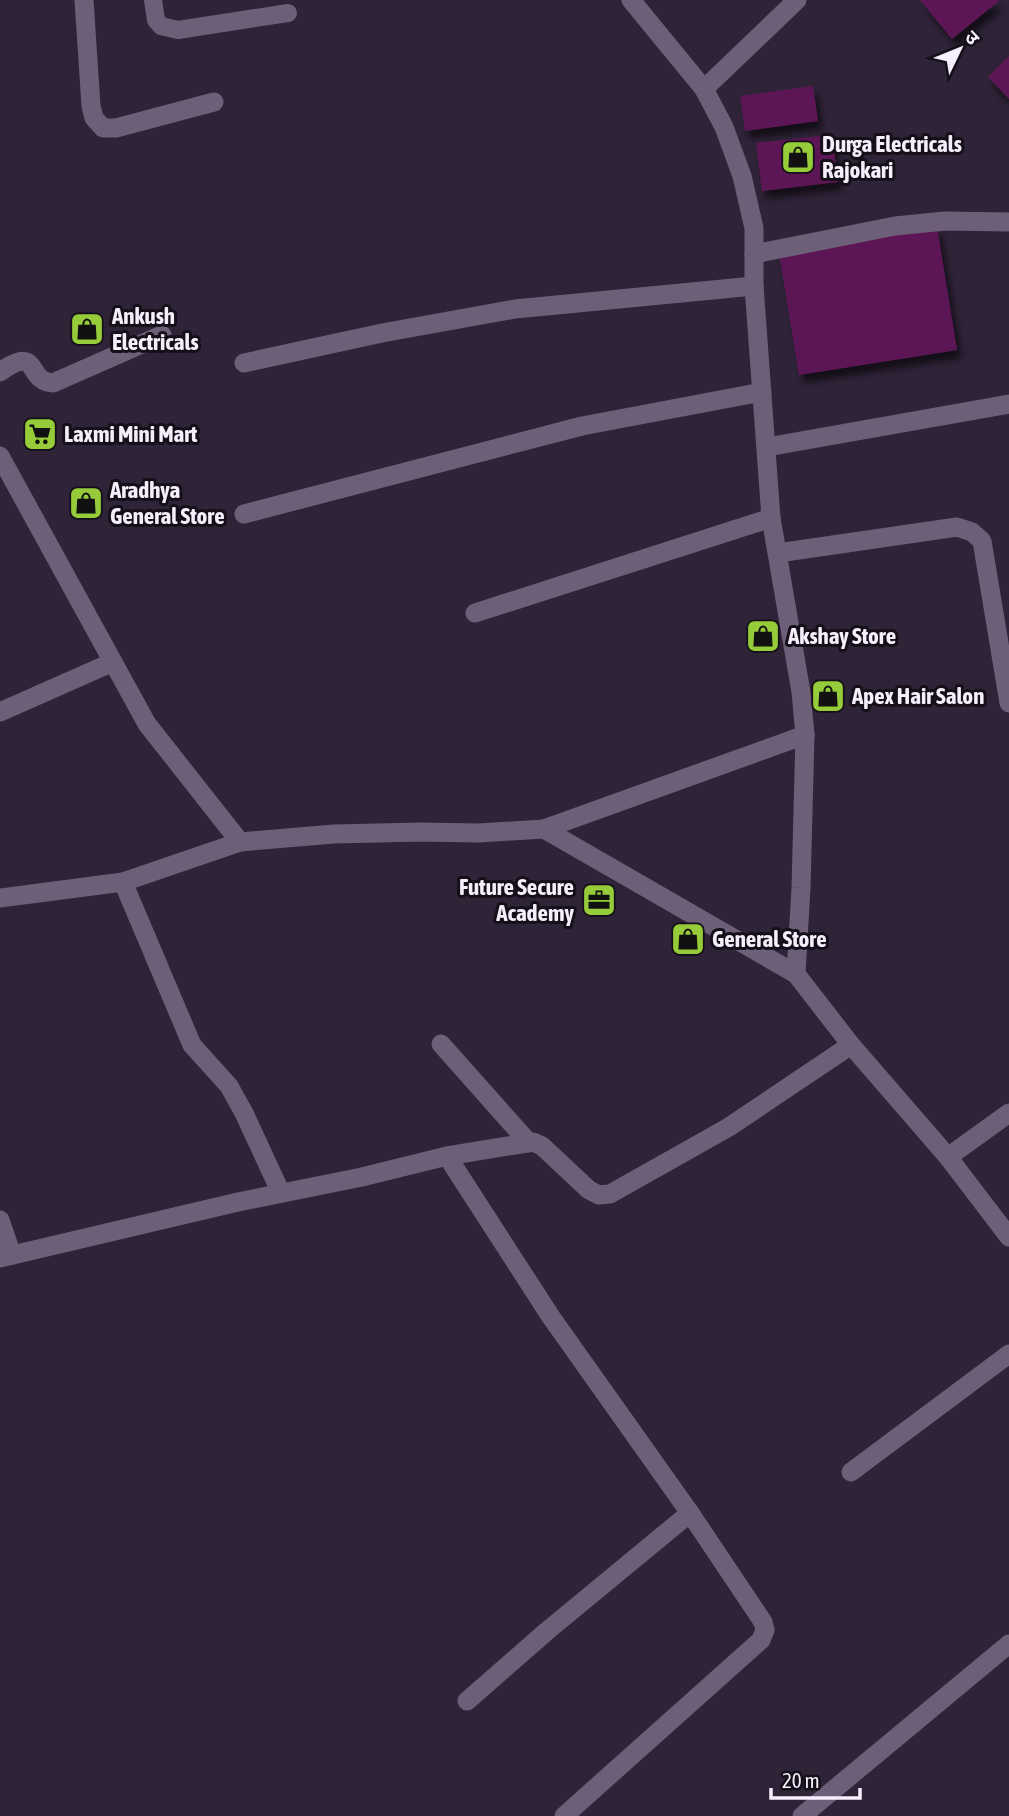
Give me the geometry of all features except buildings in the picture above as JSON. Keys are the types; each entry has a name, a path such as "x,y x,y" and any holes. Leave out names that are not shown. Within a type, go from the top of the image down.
{"street":[{"path":"84,0 91,106 94,118 103,128 116,128 214,102"},
{"path":"631,0 704,89 724,127 742,176 754,228 754,286 771,518 801,692 805,735 802,875 796,974"},
{"path":"704,89 797,0"},
{"path":"754,254 895,226 945,221 1009,222"},
{"path":"244,363 382,333 515,309 754,286"},
{"path":"0,372 21,360 43,380 53,383 162,335"},
{"path":"244,514 582,426 762,392"},
{"path":"766,447 1009,404"},
{"path":"0,456 147,724 240,842"},
{"path":"475,613 771,518"},
{"path":"778,553 957,527 972,532 982,541 1009,703"},
{"path":"0,712 113,662"},
{"path":"0,898 123,882 240,842 334,834 478,833 544,829 805,735"},
{"path":"544,829 796,974 851,1045 948,1157 1009,1237"},
{"path":"123,882 192,1045 229,1086 281,1193"},
{"path":"441,1044 529,1143"},
{"path":"0,1220 6,1256 447,1156 533,1142 542,1146 589,1190 599,1195 610,1194 729,1127 851,1045"},
{"path":"948,1157 1009,1113"},
{"path":"447,1156 551,1317 690,1513 763,1622 765,1630 761,1640 564,1816"},
{"path":"851,1472 1009,1354"},
{"path":"467,1701 690,1513"},
{"path":"802,1816 1009,1644"}],"lane":[{"path":"153,0 156,20 161,26 178,30 288,13"}],"place":[{"name":"Durga Electricals Rajokari","path":"798,157"},
{"name":"Ankush Electricals","path":"87,329"},
{"name":"Laxmi Mini Mart","path":"40,434"},
{"name":"Aradhya General Store","path":"86,503"},
{"name":"Akshay Store","path":"763,636"},
{"name":"Apex Hair Salon","path":"828,696"},
{"name":"Future Secure Academy","path":"599,900"},
{"name":"General Store","path":"688,939"}]}
